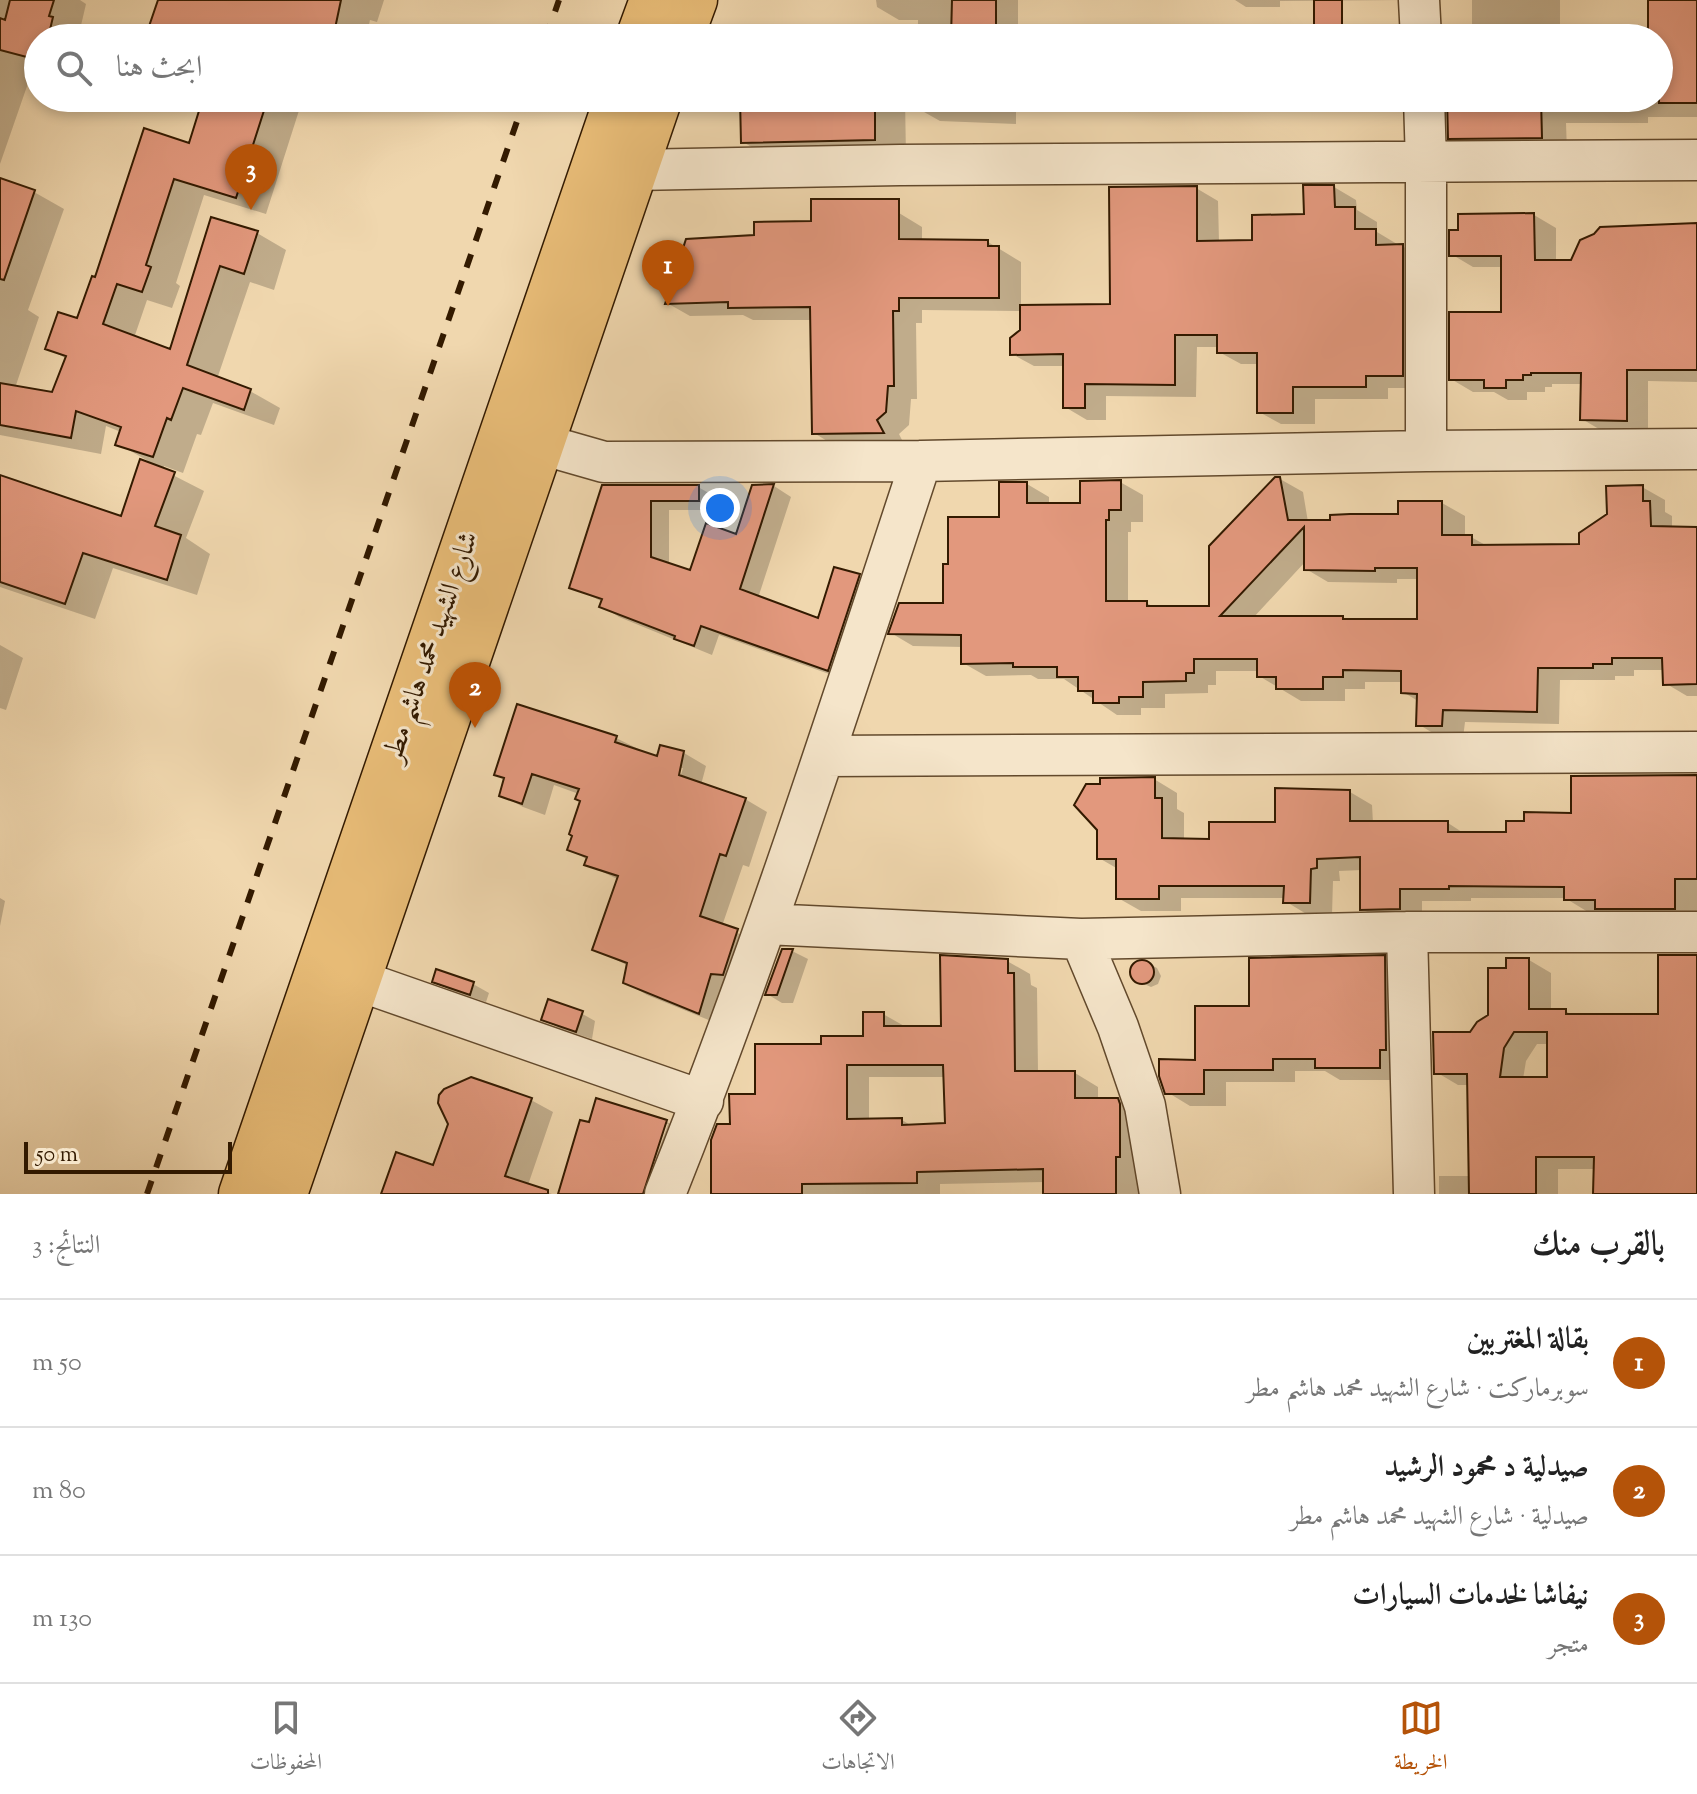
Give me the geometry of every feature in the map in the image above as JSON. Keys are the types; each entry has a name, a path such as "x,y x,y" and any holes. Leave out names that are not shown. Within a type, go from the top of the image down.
{"main road":[{"path":"643,24 652,0"},
{"path":"686,24 695,0"},
{"name":"شارع الشهيد محمد هاشم مطر","path":"241,1194 612,112"},
{"name":"شارع الشهيد محمد هاشم مطر","path":"285,1194 655,112"}],"street":[{"path":"1419,0 1420,24"},
{"path":"1424,112 1426,451"},
{"path":"634,170 1697,160"},
{"path":"541,444 604,462 921,461 1697,449"},
{"path":"665,1194 703,1101 766,924 921,461"},
{"path":"824,756 1697,752"},
{"path":"766,924 1081,939 1407,932 1697,932"},
{"path":"1407,932 1414,1194"},
{"path":"1081,939 1118,1027 1145,1106 1160,1194"},
{"path":"357,980 703,1101"}],"building":[{"path":"10,0 54,0 49,16 53,17 51,24 24,24 24,56 0,50 0,18 5,20"},
{"path":"158,0 341,0 336,24 150,24"},
{"path":"952,0 996,0 996,24 951,24"},
{"path":"1314,0 1342,0 1342,24 1314,24"},
{"path":"1648,0 1697,0 1697,103 1673,103 1673,24 1648,24"},
{"path":"199,112 264,112 236,198 174,179 146,265 151,267 142,292 117,284 103,324 170,349 211,217 258,231 244,274 220,266 187,365 251,389 244,410 183,388 171,420 167,418 153,457 115,445 121,427 76,411 71,438 0,425 0,383 52,392 66,356 45,349 58,312 77,318 92,276 95,277 144,128 189,143"},
{"path":"740,112 875,112 875,140 741,143"},
{"path":"1447,112 1541,112 1542,138 1448,139"},
{"path":"0,178 35,190 4,280 0,279"},
{"path":"1303,185 1334,185 1335,207 1355,207 1355,229 1376,229 1376,245 1403,244 1403,376 1366,376 1366,387 1293,387 1293,413 1257,413 1257,353 1217,353 1217,335 1175,335 1175,385 1085,384 1085,408 1063,408 1063,354 1010,355 1010,338 1020,330 1020,305 1110,304 1109,187 1197,186 1197,241 1252,240 1252,215 1304,214"},
{"path":"811,199 899,199 899,239 988,240 988,246 999,246 999,298 899,298 899,311 893,311 894,386 888,386 886,412 877,420 884,433 812,434 810,307 728,308 728,302 665,304 686,239 754,235 754,222 811,221"},
{"path":"1534,213 1535,260 1571,260 1580,240 1594,234 1600,227 1697,223 1697,370 1627,370 1627,421 1580,420 1581,373 1531,373 1523,375 1523,380 1506,380 1506,388 1484,388 1484,380 1449,380 1449,312 1501,312 1501,256 1449,256 1449,230 1458,230 1458,214"},
{"path":"140,459 175,472 155,526 181,535 167,580 83,553 65,604 0,582 0,475 121,516"},
{"path":"1275,477 1280,477 1288,520 1330,520 1330,515 1398,514 1398,501 1442,501 1442,535 1472,535 1472,545 1579,544 1579,533 1607,514 1606,486 1643,485 1643,501 1650,501 1651,526 1697,527 1697,684 1663,685 1662,658 1612,658 1612,664 1593,664 1593,668 1538,668 1537,712 1443,710 1442,726 1416,726 1417,694 1401,693 1401,671 1343,670 1343,677 1323,677 1323,689 1276,689 1276,677 1257,677 1257,659 1194,659 1194,673 1186,673 1186,681 1143,682 1143,697 1119,697 1119,703 1093,703 1093,691 1078,691 1078,677 1057,677 1057,667 1013,667 1013,663 961,664 961,635 888,634 899,603 943,603 943,564 948,564 948,517 999,517 999,482 1027,482 1027,503 1080,503 1080,481 1121,480 1121,510 1109,510 1109,520 1106,520 1106,601 1147,601 1147,606 1209,606 1209,546","holes":["1304,527 1304,570 1417,568 1417,619 1220,616"]},
{"path":"774,484 740,589 818,618 834,567 860,574 828,671 701,626 694,646 599,607 602,599 569,588 602,485 699,485 699,501 651,501 651,557 690,570 706,523 736,534 752,485"},
{"path":"517,704 617,736 615,742 657,756 660,745 684,751 679,775 746,798 726,856 720,854 700,916 738,929 723,975 711,974 699,1014 623,983 627,963 592,950 618,876 584,865 587,857 567,850 580,801 575,799 579,789 532,774 522,804 499,796 504,778 494,775"},
{"path":"1697,775 1697,879 1675,879 1675,909 1595,909 1595,900 1564,900 1564,887 1449,886 1449,889 1400,889 1400,909 1360,910 1360,857 1317,859 1317,868 1311,869 1310,903 1283,903 1284,886 1159,886 1159,899 1116,899 1116,859 1097,859 1097,830 1074,805 1086,784 1100,784 1100,778 1155,777 1155,798 1162,798 1162,838 1209,839 1209,822 1275,822 1275,788 1350,790 1350,821 1448,821 1448,832 1506,832 1506,821 1524,821 1524,812 1571,813 1571,776"},
{"path":"782,949 793,949 777,995 765,995"},
{"path":"940,955 1008,959 1008,973 1014,973 1015,1071 1075,1071 1075,1098 1118,1098 1120,1157 1116,1157 1116,1194 1043,1194 1043,1169 917,1172 917,1183 802,1184 802,1194 711,1194 711,1140 717,1124 730,1124 729,1094 755,1094 755,1044 821,1044 821,1036 863,1036 863,1012 884,1012 884,1026 941,1026","holes":["847,1065 943,1065 945,1123 902,1125 902,1118 847,1119"]},
{"path":"1385,955 1386,1050 1380,1050 1380,1068 1315,1068 1315,1059 1273,1059 1273,1070 1204,1070 1204,1094 1165,1094 1159,1076 1159,1059 1195,1060 1195,1006 1249,1006 1249,958"},
{"path":"1658,955 1697,955 1697,1194 1593,1194 1594,1157 1536,1157 1536,1194 1469,1194 1467,1074 1434,1074 1433,1032 1470,1032 1477,1022 1488,1015 1488,968 1506,968 1506,958 1529,958 1529,1009 1566,1009 1566,1014 1658,1014","holes":["1514,1032 1547,1032 1547,1077 1500,1077 1504,1048"]},
{"path":"1142,960 1151,963 1154,972 1151,981 1142,984 1133,981 1130,972 1133,963"},
{"path":"436,969 474,982 470,995 432,982"},
{"path":"548,999 583,1011 576,1032 541,1020"},
{"path":"471,1077 532,1098 505,1176 548,1190 548,1194 381,1194 396,1152 433,1165 448,1124 438,1103 439,1095 444,1089"},
{"path":"596,1098 667,1120 643,1194 558,1194 580,1120 589,1122"}],"railway":[{"path":"551,24 559,0"},
{"path":"147,1194 520,112"}],"place":[{"name":"نيفاشا لخدمات السيارات","path":"251,210"},
{"name":"بقالة المغتربين","path":"668,306"},
{"name":"صيدلية د محمود الرشيد","path":"475,728"}]}
